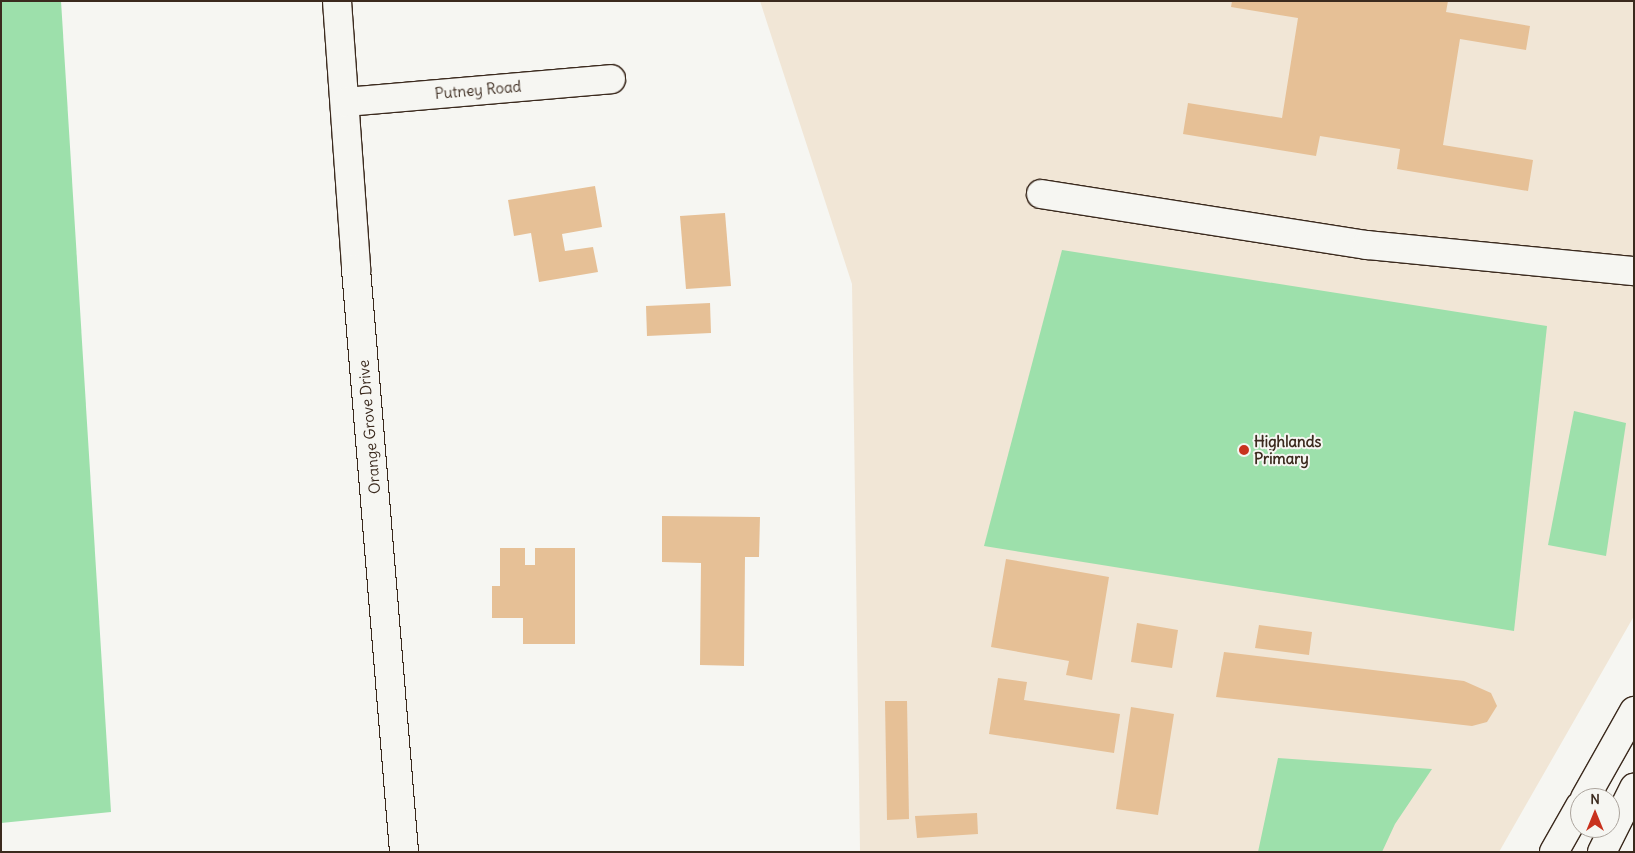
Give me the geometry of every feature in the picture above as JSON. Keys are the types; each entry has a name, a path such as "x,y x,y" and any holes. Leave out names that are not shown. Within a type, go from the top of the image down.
{"street":[{"name":"Orange Grove Drive","path":"337,1 404,852"},
{"name":"Putney Road","path":"345,102 611,79"},
{"path":"1041,194 1367,245 1634,271"},
{"path":"1591,788 1634,711"},
{"path":"1602,852 1634,788"},
{"path":"1554,852 1570,824"}],"shaded area":[{"name":"Highlands Primary","path":"760,1 1634,1 1634,616 1499,852 860,852 852,284"}],"green space":[{"path":"1,1 61,1 111,812 1,823"},
{"path":"1062,250 1547,326 1514,631 984,546"},
{"path":"1574,411 1626,423 1606,556 1548,545"},
{"path":"1278,758 1432,769 1395,824 1382,852 1258,852"}],"building":[{"path":"1232,1 1448,1 1446,12 1530,26 1526,50 1460,39 1443,145 1533,160 1528,191 1397,169 1400,149 1320,136 1316,156 1183,134 1188,103 1282,118 1298,18 1231,7"},
{"path":"595,186 602,227 562,234 565,251 593,247 598,272 539,282 531,233 514,236 508,200"},
{"path":"725,213 731,286 686,289 680,216"},
{"path":"710,303 711,333 647,336 646,306"},
{"path":"662,516 760,517 759,557 745,557 744,666 700,665 701,563 662,562"},
{"path":"500,548 525,548 525,565 535,565 535,548 575,548 575,644 523,644 523,618 492,618 492,586 500,586"},
{"path":"1006,559 1109,577 1092,680 1066,675 1069,661 991,647"},
{"path":"1137,623 1178,630 1172,668 1131,662"},
{"path":"1259,625 1312,632 1309,655 1255,648"},
{"path":"1224,652 1464,681 1491,693 1497,706 1487,722 1472,726 1216,697"},
{"path":"998,678 1027,682 1024,700 1120,714 1114,753 989,734"},
{"path":"885,701 907,701 909,819 887,820"},
{"path":"1131,707 1174,714 1158,815 1116,809"},
{"path":"977,813 978,834 917,838 915,816"}],"place":[{"name":"Highlands Primary","path":"1244,450"}]}
